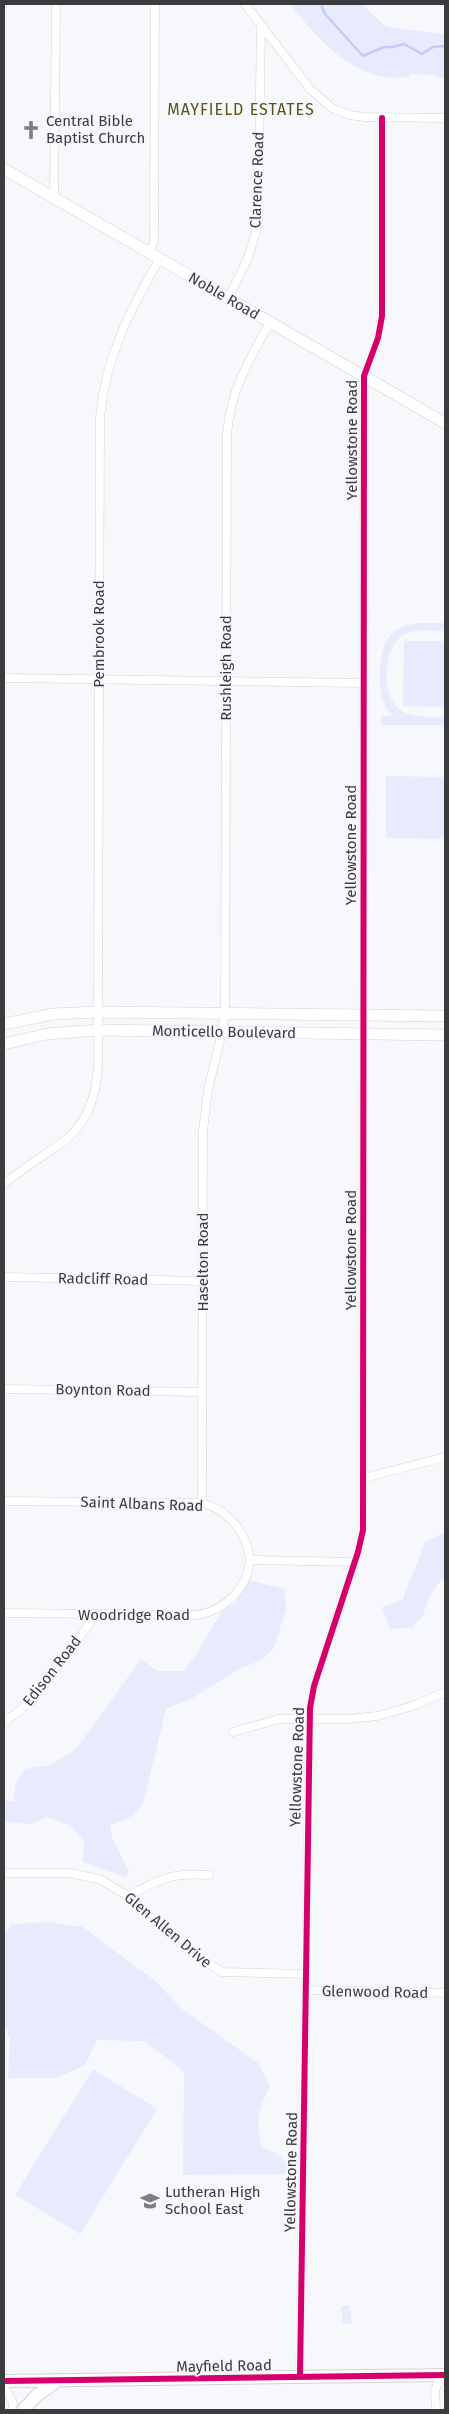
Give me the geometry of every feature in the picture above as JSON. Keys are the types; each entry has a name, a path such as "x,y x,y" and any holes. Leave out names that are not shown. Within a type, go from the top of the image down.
{"main road":[{"name":"Noble Road","path":"4,169 445,423"},
{"name":"Monticello Boulevard","path":"4,1024 54,1014 98,1021 224,1023 364,1034 445,1036"},
{"name":"Monticello Boulevard","path":"4,1044 98,1021 224,1023 364,1015 445,1016"},
{"name":"Mayfield Road","path":"4,2381 300,2377 444,2378"},
{"path":"23,2410 36,2396 56,2381"}],"street":[{"path":"54,198 56,4"},
{"name":"Pembrook Road","path":"4,1184 64,1140 86,1116 96,1093 98,1021 99,450 102,399 109,364 121,330 155,257 155,4"},
{"path":"245,4 322,101 337,110 349,115 382,118 445,118"},
{"name":"Clarence Road","path":"228,299 248,258 258,225 261,25"},
{"name":"Yellowstone Road","path":"300,2377 310,1719 314,1686 355,1562 363,1530 364,376 379,333 382,316 382,118"},
{"name":"Rushleigh Road","path":"224,1023 227,426 231,404 239,380 270,322"},
{"path":"4,678 364,683"},
{"name":"Haselton Road","path":"202,1504 204,1121 208,1090 224,1023"},
{"name":"Radcliff Road","path":"4,1278 202,1280"},
{"name":"Boynton Road","path":"4,1389 202,1392"},
{"path":"364,1478 445,1457"},
{"name":"Saint Albans Road","path":"4,1501 202,1504 224,1513 237,1526 245,1542 250,1560"},
{"path":"250,1560 355,1562"},
{"name":"Woodridge Road","path":"4,1613 180,1616 211,1612 227,1603 237,1592 247,1576 250,1560"},
{"name":"Edison Road","path":"4,1722 31,1702 96,1615"},
{"path":"233,1732 271,1720 349,1719 377,1716 413,1706 445,1692"},
{"name":"Glen Allen Drive","path":"4,1873 85,1875 99,1879 128,1896 191,1953 216,1970 238,1973 306,1974"},
{"path":"128,1896 155,1882 179,1874 209,1875"},
{"name":"Glenwood Road","path":"306,1990 445,1993"},
{"path":"436,2410 435,2390 444,2378"},
{"path":"4,2387 13,2403 12,2410"}],"shaded area":[{"path":"290,4 362,4 386,27 445,34 445,80 436,75 410,74 409,77 390,77 372,74 356,67 327,46"},
{"path":"419,623 445,623 445,631 411,632 399,639 389,658 387,682 389,693 394,703 405,713 416,716 445,717 445,725 381,725 381,716 393,716 383,702 381,692 380,664 384,646 393,633 400,628"},
{"path":"404,641 445,641 445,707 403,706"},
{"path":"386,776 445,777 445,839 386,838"},
{"path":"445,1532 445,1580 441,1580 428,1598 423,1616 412,1628 390,1629 382,1607 403,1600 424,1543"},
{"path":"249,1580 284,1589 286,1609 274,1648 262,1660 239,1669 194,1697 166,1709 143,1803 132,1816 110,1826 112,1838 129,1871 126,1877 83,1862 84,1841 69,1825 46,1817 31,1824 4,1822 4,1801 13,1801 16,1783 25,1769 51,1765 77,1748 141,1659 157,1671 183,1671 196,1655 221,1612 235,1604"},
{"path":"50,1922 83,1927 154,1980 182,2009 258,2063 270,2086 259,2116 261,2147 276,2153 290,2167 284,2174 183,2175 184,2072 145,2041 97,2040 85,2065 57,2078 8,2078 10,2038 4,2025 4,1933 12,1924"},
{"path":"93,2069 157,2109 80,2234 15,2195"},
{"path":"349,2305 352,2323 343,2324 341,2306"}],"waterway":[{"path":"321,4 325,14 363,56 384,47 404,44 422,54 433,47 445,46"}],"cycle path":[{"path":"300,2377 310,1708 314,1686 358,1552 363,1530 364,376 378,338 382,316 382,118"},
{"path":"4,2381 445,2375"}],"place":[{"name":"Central Bible Baptist Church","path":"31,130"},
{"name":"Lutheran High School East","path":"150,2201"}],"district":[{"name":"MAYFIELD ESTATES","path":"241,109"}]}
